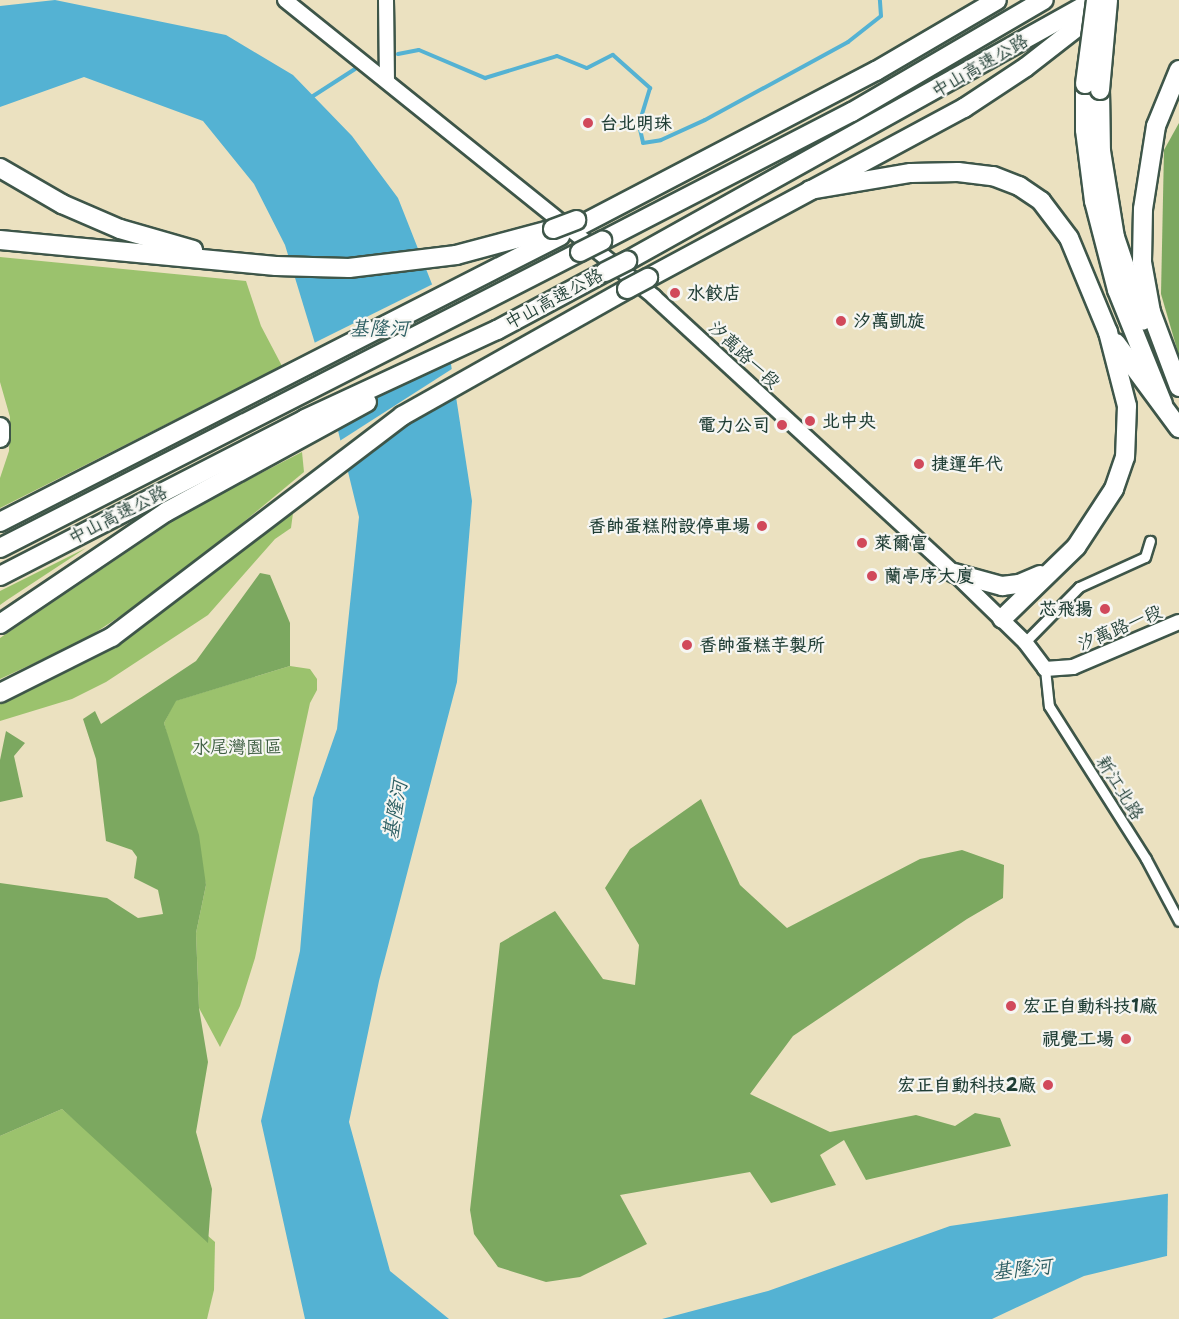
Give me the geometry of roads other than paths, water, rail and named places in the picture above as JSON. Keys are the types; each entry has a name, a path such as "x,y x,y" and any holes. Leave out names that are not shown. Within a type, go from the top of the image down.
{"highway":[{"path":"0,522 468,284 557,232 626,200 876,71 997,0"},
{"name":"中山高速公路","path":"0,548 485,302 852,112 1044,0"},
{"path":"1095,0 1092,87 1115,237 1142,317 1161,361 1179,387"},
{"name":"中山高速公路","path":"0,576 308,426 496,330 627,261 1095,0"},
{"path":"1109,0 1085,130 1094,201 1117,290 1163,404"},
{"path":"0,693 112,637 375,434 479,370 964,108 1026,67 1109,0"},
{"path":"1179,70 1156,126 1143,209 1142,262 1151,312 1179,387"},
{"path":"0,168 62,204 120,229 244,263"},
{"path":"810,190 911,173 958,172 993,176 1019,186 1041,201 1069,238 1108,332 1126,406 1125,457 1097,517 1076,547 1002,620"},
{"path":"0,240 244,263 349,268 456,255 557,232"},
{"path":"1108,332 1179,428"},
{"path":"0,624 166,512 308,426"},
{"path":"0,427 0,438"},
{"path":"954,573 987,584 1019,584 1059,563"}],"street":[{"name":"汐萬路一段","path":"285,0 654,297 954,573 1025,642 1045,669 1073,667 1179,622"},
{"path":"386,0 387,80"},
{"path":"1025,642 1079,587 1145,557 1150,542"},
{"name":"新江北路","path":"1045,669 1049,706 1143,855 1179,921"}],"water":[{"name":"基隆河","path":"55,0 226,35 293,75 352,136 398,198 443,312 472,501 457,682 379,981 349,1122 390,1271 449,1319 305,1319 261,1121 300,951 313,798 337,729 359,517 324,373 285,245 254,184 203,121 84,77 0,107 0,6"},
{"name":"基隆河","path":"1179,1192 1179,1253 1084,1276 992,1319 662,1319 768,1291 950,1226"}],"waterway":[{"path":"398,54 419,50 485,78 557,56 587,68 613,55 650,88 639,125 643,143 661,140 705,120 848,42 881,16 880,0"},
{"path":"310,98 355,69"}],"place":[{"name":"台北明珠","path":"588,123"},
{"name":"水餃店","path":"675,293"},
{"name":"汐萬凱旋","path":"841,321"},
{"name":"北中央","path":"810,421"},
{"name":"電力公司","path":"782,425"},
{"name":"捷運年代","path":"919,464"},
{"name":"香帥蛋糕附設停車場","path":"762,526"},
{"name":"萊爾富","path":"862,543"},
{"name":"蘭亭序大廈","path":"872,576"},
{"name":"芯飛揚","path":"1105,609"},
{"name":"香帥蛋糕芋製所","path":"687,645"},
{"name":"宏正自動科技1廠","path":"1011,1006"},
{"name":"視覺工場","path":"1126,1039"},
{"name":"宏正自動科技2廠","path":"1048,1085"}],"park label":[{"name":"水尾灣園區","path":"237,747"}]}
